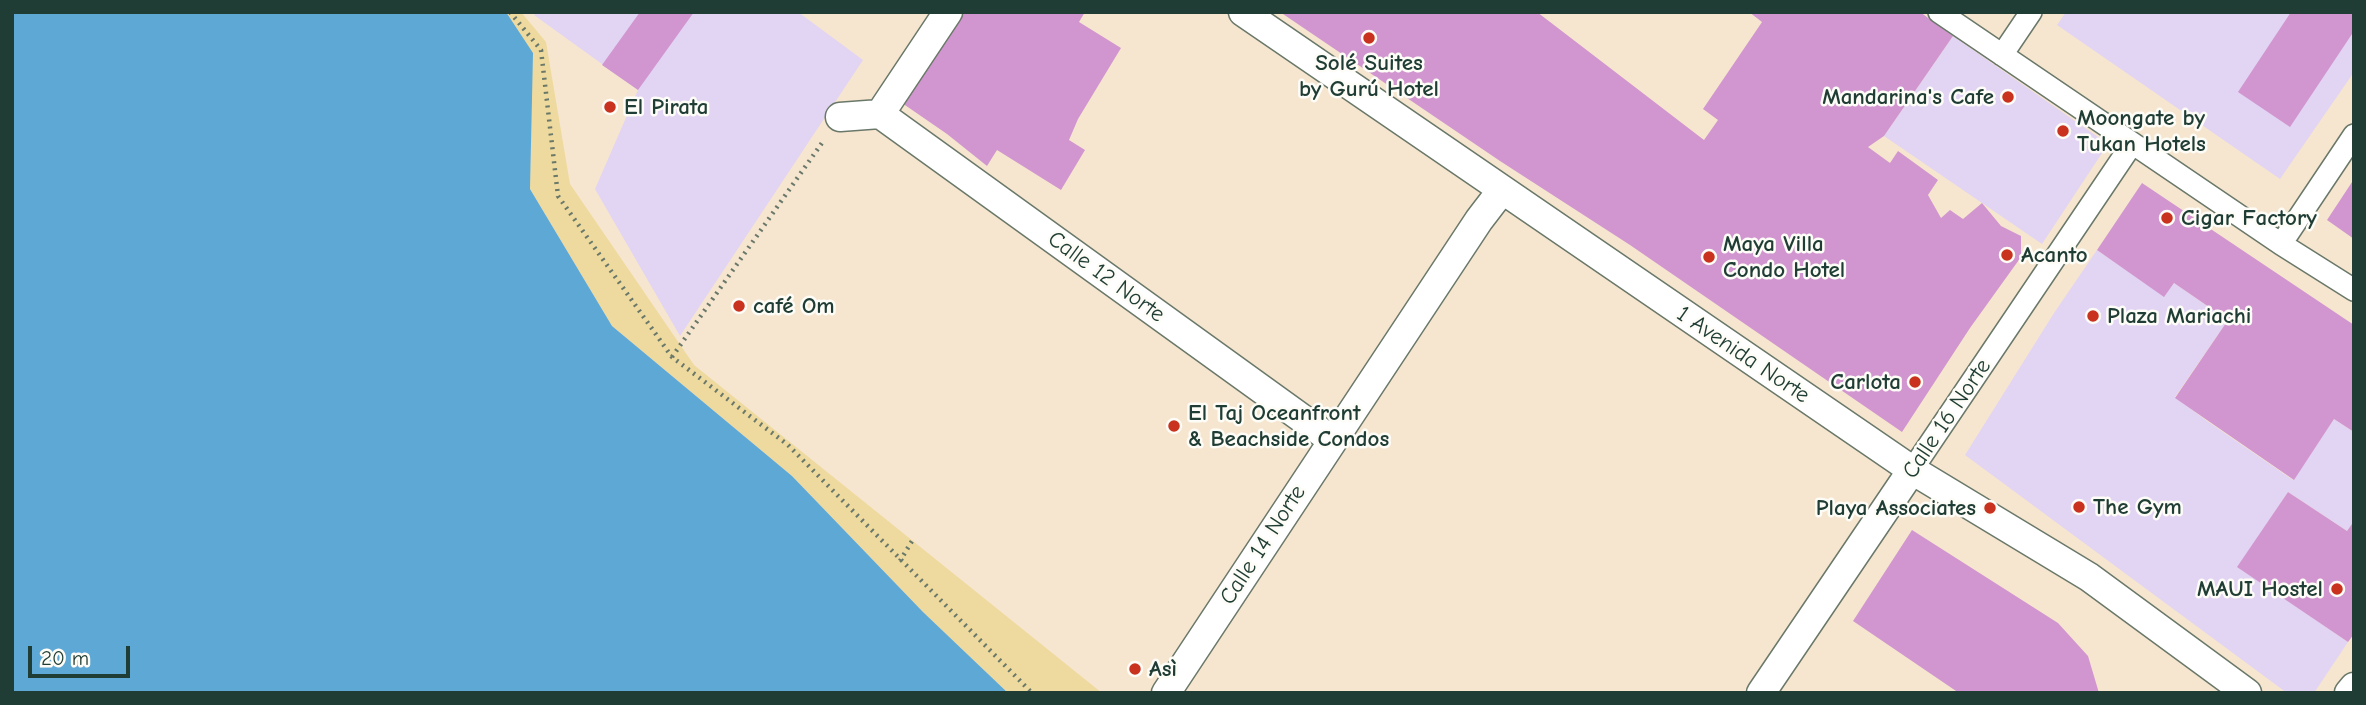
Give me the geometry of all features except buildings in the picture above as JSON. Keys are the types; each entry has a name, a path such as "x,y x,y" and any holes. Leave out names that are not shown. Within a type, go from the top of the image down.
{"street":[{"path":"841,117 880,114 948,12"},
{"path":"1939,12 2281,244 2354,289"},
{"path":"2002,55 2031,12"},
{"name":"1 Avenida Norte","path":"1253,20 1912,470 2089,577 2247,693"},
{"name":"Calle 12 Norte","path":"880,114 1332,440"},
{"path":"2281,244 2354,135"},
{"name":"Calle 16 Norte","path":"1761,693 2132,144"},
{"name":"Calle 14 Norte","path":"1166,693 1332,440 1479,220 1502,190"},
{"path":"2349,693 2354,687"}],"path":[{"path":"510,12 541,50 558,196 672,357 788,445 1032,693"},
{"path":"672,357 841,117"},
{"path":"900,561 912,541"}],"shaded area":[{"path":"537,12 798,12 863,60 680,336 595,189 638,90 534,15"},
{"path":"2066,12 2354,12 2354,72 2280,179 2057,25"},
{"path":"1953,36 2108,144 2042,244 1884,136"},
{"path":"2097,250 2164,296 2174,283 2228,320 2175,397 2207,421 2293,480 2334,419 2354,432 2354,521 2347,531 2288,492 2238,567 2348,642 2314,693 2287,693 1965,455"}],"sand":[{"path":"506,12 521,12 546,42 570,184 694,365 1102,693 1008,693 923,612 792,476 612,326 530,189 532,53"}],"water":[{"path":"12,12 506,12 533,53 530,189 612,326 792,476 923,612 1008,693 12,693"}],"place":[{"name":"Solé Suites by Gurú Hotel","path":"1369,38"},
{"name":"Mandarina's Cafe","path":"2008,97"},
{"name":"El Pirata","path":"610,107"},
{"name":"Moongate by Tukan Hotels","path":"2063,131"},
{"name":"Cigar Factory","path":"2167,218"},
{"name":"Acanto","path":"2007,255"},
{"name":"Maya Villa Condo Hotel","path":"1709,257"},
{"name":"café Om","path":"739,306"},
{"name":"Plaza Mariachi","path":"2093,316"},
{"name":"Carlota","path":"1915,382"},
{"name":"El Taj Oceanfront & Beachside Condos","path":"1174,426"},
{"name":"The Gym","path":"2079,507"},
{"name":"Playa Associates","path":"1990,508"},
{"name":"MAUI Hostel","path":"2337,589"},
{"name":"Asì","path":"1135,669"}]}
